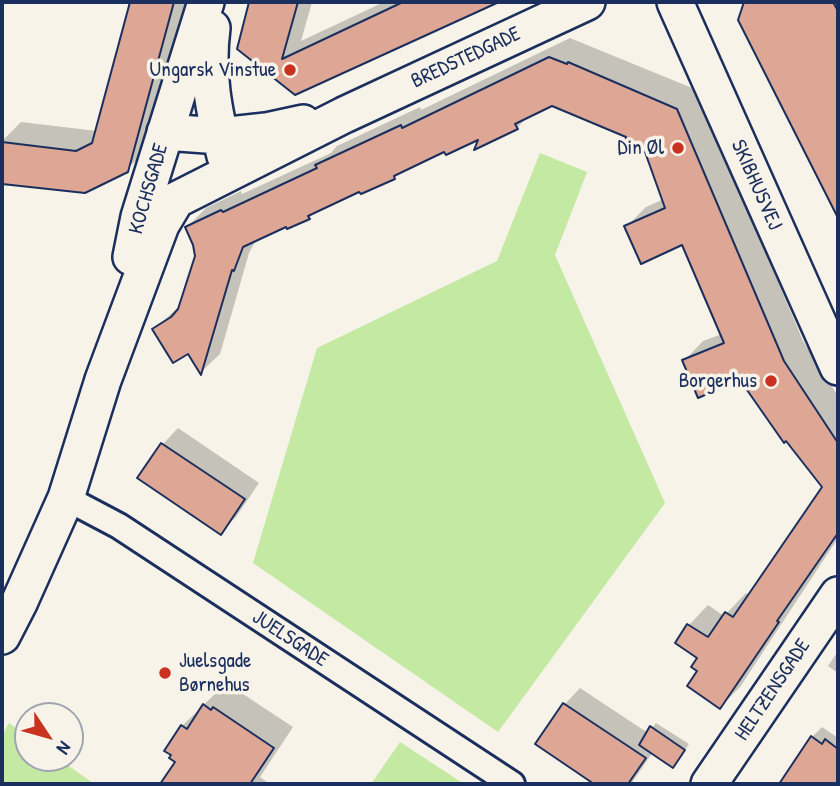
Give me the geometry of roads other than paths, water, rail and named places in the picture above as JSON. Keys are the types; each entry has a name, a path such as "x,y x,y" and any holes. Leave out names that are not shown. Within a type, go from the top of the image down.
{"main road":[{"name":"KOCHSGADE","path":"2,636 66,498 103,380 139,217 163,190 166,132 206,2"},
{"path":"215,2 209,76 229,173"},
{"name":"BREDSTEDGADE","path":"163,190 229,173 344,115 587,2"},
{"name":"SKIBHUSVEJ","path":"675,2 838,367"},
{"name":"BREDSTEDGADE","path":"166,132 220,136 265,131 344,115"},
{"name":"HELTZENSGADE","path":"709,784 838,595"}],"street":[{"name":"JUELSGADE","path":"66,498 119,526 512,784"}],"place":[{"name":"Ungarsk Vinstue","path":"290,70"},
{"name":"Din Øl","path":"678,148"},
{"name":"Borgerhus","path":"771,381"},
{"name":"Juelsgade Børnehus","path":"165,673"}]}
